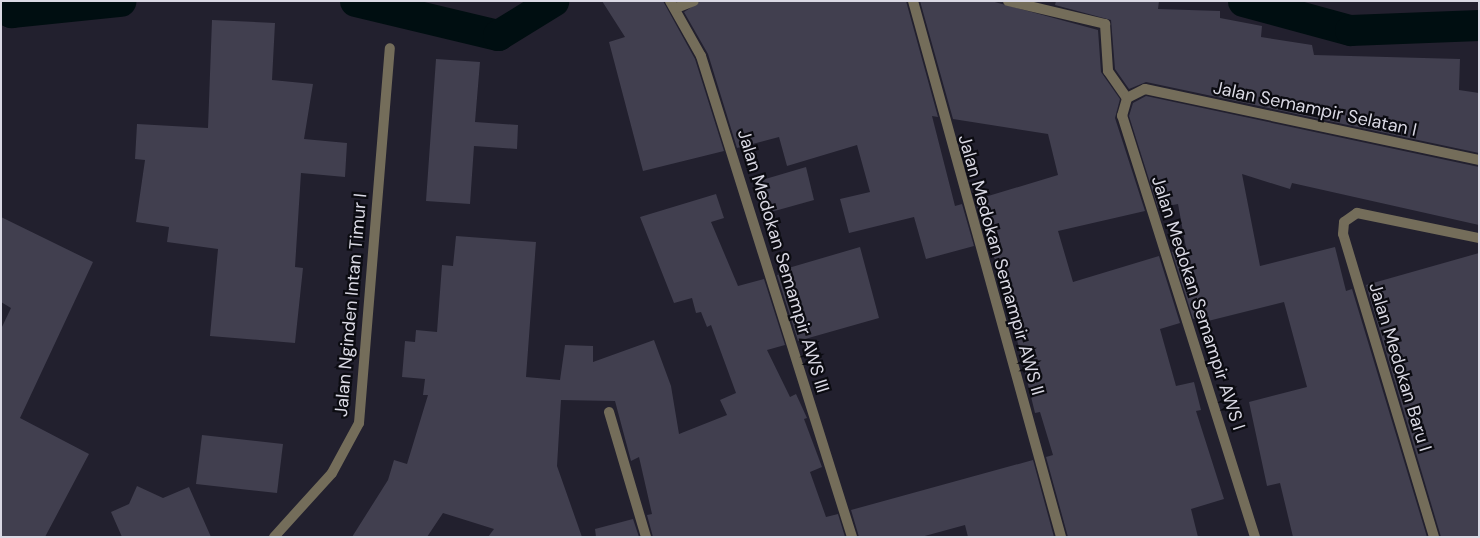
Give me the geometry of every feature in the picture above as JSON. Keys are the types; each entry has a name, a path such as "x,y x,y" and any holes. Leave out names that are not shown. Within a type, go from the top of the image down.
{"street":[{"path":"673,5 694,1"},
{"name":"Jalan Medokan Semampir AWS II","path":"913,1 1061,537"},
{"path":"1008,1 1105,24 1108,71 1126,98"},
{"name":"Jalan Medokan Semampir AWS III","path":"673,5 701,56 852,537"},
{"name":"Jalan Nginden Intan Timur I","path":"274,537 332,473 359,423 390,48"},
{"name":"Jalan Semampir Selatan I","path":"1126,98 1145,89 1479,160"},
{"name":"Jalan Medokan Semampir AWS I","path":"1126,98 1122,116 1256,537"},
{"name":"Jalan Medokan Baru I","path":"1434,537 1343,234 1344,222 1357,213 1479,238"},
{"path":"609,412 646,537"}],"building":[{"path":"602,1 663,1 695,59 724,151 643,171 609,42 625,37"},
{"path":"701,1 906,1 938,117 932,116 955,206 962,204 974,246 926,259 914,217 849,233 840,199 870,192 857,145 787,166 779,137 737,148 708,54 684,12"},
{"path":"920,1 991,1 1098,30 1101,72 1120,99 1115,118 1145,211 1058,231 1073,282 1159,256 1180,323 1160,329 1176,386 1194,382 1201,410 1196,411 1224,499 1191,509 1198,537 1068,537 1046,457 1053,455 1040,412 1035,413 1004,287 975,200 1058,175 1048,134 953,119"},
{"path":"1056,1 1159,1 1158,9 1220,11 1220,18 1262,26 1261,37 1312,45 1314,55 1460,59 1459,90 1479,93 1479,153 1146,82 1129,89 1115,69 1111,20 1055,5"},
{"path":"212,20 275,23 272,80 313,84 304,139 347,143 345,177 301,173 295,267 303,268 295,343 210,336 218,249 167,242 169,227 136,222 145,160 135,159 137,124 208,128"},
{"path":"436,59 480,62 475,122 518,125 517,149 474,146 470,204 426,201"},
{"path":"1146,96 1479,167 1479,225 1292,183 1290,189 1242,174 1260,266 1335,247 1346,291 1352,289 1427,537 1293,537 1280,483 1267,486 1249,402 1307,387 1284,302 1208,321 1207,315 1193,319 1172,252 1186,248 1178,204 1158,208 1129,116 1133,103"},
{"path":"806,167 814,200 771,212 762,180"},
{"path":"716,194 724,218 711,222 738,286 764,279 785,345 767,350 790,397 796,394 807,418 804,419 822,467 810,472 826,517 838,514 845,537 653,537 647,515 652,514 639,457 631,461 615,401 561,400 557,466 582,537 488,537 494,529 443,513 427,537 352,537 388,480 394,460 407,464 428,395 423,395 425,379 402,377 405,341 415,342 416,330 437,332 442,265 453,266 456,236 536,242 526,377 560,380 565,345 593,346 593,362 654,340 671,386 679,434 727,415 720,400 736,393 711,325 707,327 701,312 696,313 692,298 674,303 640,217"},
{"path":"1,217 93,262 20,418 89,454 45,537 1,537 1,329 11,308 1,302"},
{"path":"860,247 879,318 798,341 777,275 786,273 785,269"},
{"path":"1479,253 1479,537 1441,537 1366,285"},
{"path":"202,435 283,444 277,493 196,484"},
{"path":"1033,460 1054,537 968,537 965,525 921,537 859,537 851,510"},
{"path":"137,486 163,498 189,487 211,537 122,537 111,512 129,504"},
{"path":"633,519 639,537 596,537 595,529"}],"waterway":[{"path":"1,8 11,12 120,1"},
{"path":"355,1 498,35 553,1"},
{"path":"1243,1 1350,30 1479,25"}]}
